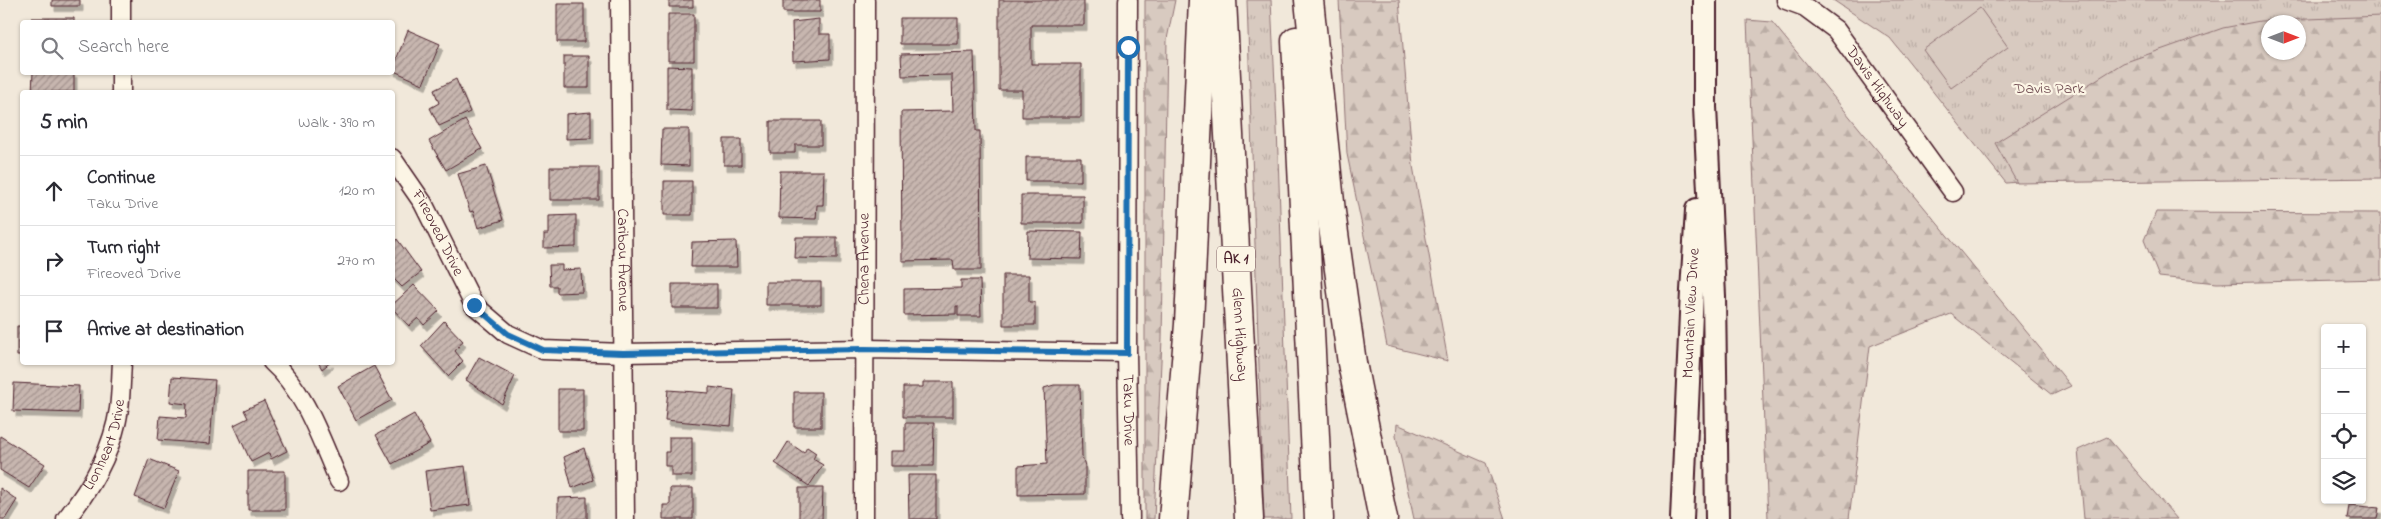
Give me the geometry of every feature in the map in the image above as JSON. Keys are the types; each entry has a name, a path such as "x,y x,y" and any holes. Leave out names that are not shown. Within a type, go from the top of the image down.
{"highway":[{"path":"1173,519 1189,324 1203,0"},
{"name":"Glenn Highway","path":"1222,0 1249,519"},
{"path":"1294,0 1319,519"},
{"path":"1309,0 1331,212 1352,362 1383,519"}],"street":[{"path":"121,20 122,0"},
{"name":"Caribou Avenue","path":"620,0 625,519"},
{"name":"Chena Avenue","path":"864,519 865,0"},
{"name":"Taku Drive","path":"1128,0 1127,353 1130,519"},
{"name":"Mountain View Drive","path":"1705,0 1705,106 1714,296 1717,519"},
{"name":"Davis Highway","path":"1786,0 1805,7 1836,30 1953,192"},
{"path":"121,75 121,90"},
{"name":"Mountain View Drive","path":"1682,519 1692,291 1705,106"},
{"name":"Fireoved Drive","path":"395,162 423,203 474,305 508,334 543,350 623,353 865,349 1127,353"},
{"name":"Lionheart Drive","path":"66,519 87,493 106,454 119,410 122,365"},
{"path":"276,365 286,374 301,398 339,482"}],"green space":[{"path":"1145,0 1175,0 1167,39 1162,339 1154,519 1145,519"},
{"path":"1247,0 1271,0 1291,519 1264,519"},
{"path":"1339,0 1399,0 1413,166 1448,361 1387,346 1347,154"},
{"name":"Davis Park","path":"1833,0 2381,0 2381,172 2216,166 2006,183 1890,38"},
{"path":"1980,8 2008,47 1951,88 1923,50"},
{"path":"2381,16 2381,178 2017,183 1995,143 2123,63 2223,28 2261,21 2261,60 2306,60 2306,19"},
{"path":"1747,20 1772,22 2071,386 2052,395 1951,314 1870,346 1849,519 1768,519"},
{"path":"2156,212 2381,213 2381,279 2217,283 2159,277 2144,240"},
{"path":"1397,424 1486,463 1505,519 1414,519 1396,436"},
{"path":"2107,437 2177,519 2084,519 2078,450"}],"building":[{"path":"52,0 80,0 80,6 52,6"},
{"path":"669,0 693,0 693,7 669,7"},
{"path":"783,0 820,0 820,12 783,12"},
{"path":"999,0 1084,0 1084,25 1031,25 1031,64 1081,64 1081,117 1022,117 1022,90 999,90"},
{"path":"557,4 584,4 584,42 557,42"},
{"path":"668,14 694,14 694,61 668,61"},
{"path":"32,18 74,18 74,20 32,20"},
{"path":"900,18 958,18 958,44 900,44"},
{"path":"819,19 819,34 830,34 830,59 793,61 792,22"},
{"path":"408,30 440,44 423,84 395,71 395,62"},
{"path":"974,52 976,131 980,131 981,270 954,270 953,260 902,261 901,112 953,111 952,75 902,76 901,54"},
{"path":"564,56 589,56 589,88 564,88"},
{"path":"667,66 692,67 692,111 667,110"},
{"path":"33,75 74,75 74,90 32,90"},
{"path":"456,79 470,112 439,126 430,108 439,103 434,90"},
{"path":"591,112 591,138 566,139 566,114"},
{"path":"465,120 482,149 446,170 429,141"},
{"path":"770,121 821,121 821,145 795,145 795,153 770,153"},
{"path":"662,129 689,129 689,166 661,165"},
{"path":"724,139 741,139 741,165 724,165"},
{"path":"1026,157 1081,157 1081,181 1026,181"},
{"path":"486,166 503,220 478,228 473,211 470,212 458,174"},
{"path":"550,167 599,167 599,200 550,200"},
{"path":"780,171 824,171 823,205 817,205 816,219 779,218"},
{"path":"664,181 692,181 692,215 664,215"},
{"path":"1021,195 1083,195 1083,223 1021,223"},
{"path":"576,215 576,247 544,248 544,234 549,234 549,216"},
{"path":"1028,231 1082,232 1081,259 1027,258"},
{"path":"796,237 837,237 837,259 795,258"},
{"path":"397,239 421,272 402,287 395,280 395,241"},
{"path":"736,241 737,267 691,267 692,242"},
{"path":"549,265 562,265 562,270 581,269 582,292 557,293 557,286 550,286"},
{"path":"1003,275 1029,275 1029,302 1035,302 1035,325 1003,325"},
{"path":"961,280 980,280 981,316 958,316 958,306 956,306 956,314 904,315 904,289 961,288"},
{"path":"766,282 821,282 821,305 766,305"},
{"path":"672,284 717,284 717,308 672,308"},
{"path":"414,285 439,311 424,325 418,318 409,326 395,311 395,302"},
{"path":"444,321 463,341 455,351 463,361 448,376 421,346"},
{"path":"17,326 20,326 20,356 17,356"},
{"path":"479,357 515,376 502,404 466,380"},
{"path":"374,366 392,400 356,420 338,386"},
{"path":"172,377 215,380 210,444 158,440 160,416 186,418 187,404 170,402"},
{"path":"923,382 953,382 953,417 903,417 903,387 923,387"},
{"path":"14,383 79,386 78,413 13,411"},
{"path":"1054,385 1080,385 1085,494 1018,495 1018,466 1047,464 1044,388"},
{"path":"709,387 734,390 731,426 665,420 668,390 709,393"},
{"path":"558,389 583,389 583,431 558,431"},
{"path":"794,392 821,392 821,427 794,427"},
{"path":"264,401 287,451 271,459 269,453 251,462 234,425 248,418 244,410"},
{"path":"414,414 430,443 392,464 376,435"},
{"path":"905,423 934,423 933,466 890,466 890,451 905,451"},
{"path":"0,436 45,464 29,488 0,470"},
{"path":"669,437 692,437 692,476 671,476 671,466 665,466 665,452 669,452"},
{"path":"788,442 804,453 807,447 816,453 813,459 823,465 809,486 775,463"},
{"path":"584,448 593,480 572,488 564,457"},
{"path":"149,459 179,471 164,508 135,497"},
{"path":"465,466 470,505 430,510 425,471"},
{"path":"248,471 285,471 285,510 248,510"},
{"path":"908,475 936,475 936,519 909,519"},
{"path":"0,488 17,500 5,519 0,519"},
{"path":"670,488 693,488 693,519 663,519 663,505 670,505"},
{"path":"799,488 823,488 822,519 799,519"},
{"path":"587,497 587,519 558,519 558,498"},
{"path":"2349,505 2379,508 2377,519 2347,519"}],"route":[{"path":"474,305 508,334 543,350 623,353 865,349 1127,353 1128,47"}]}
